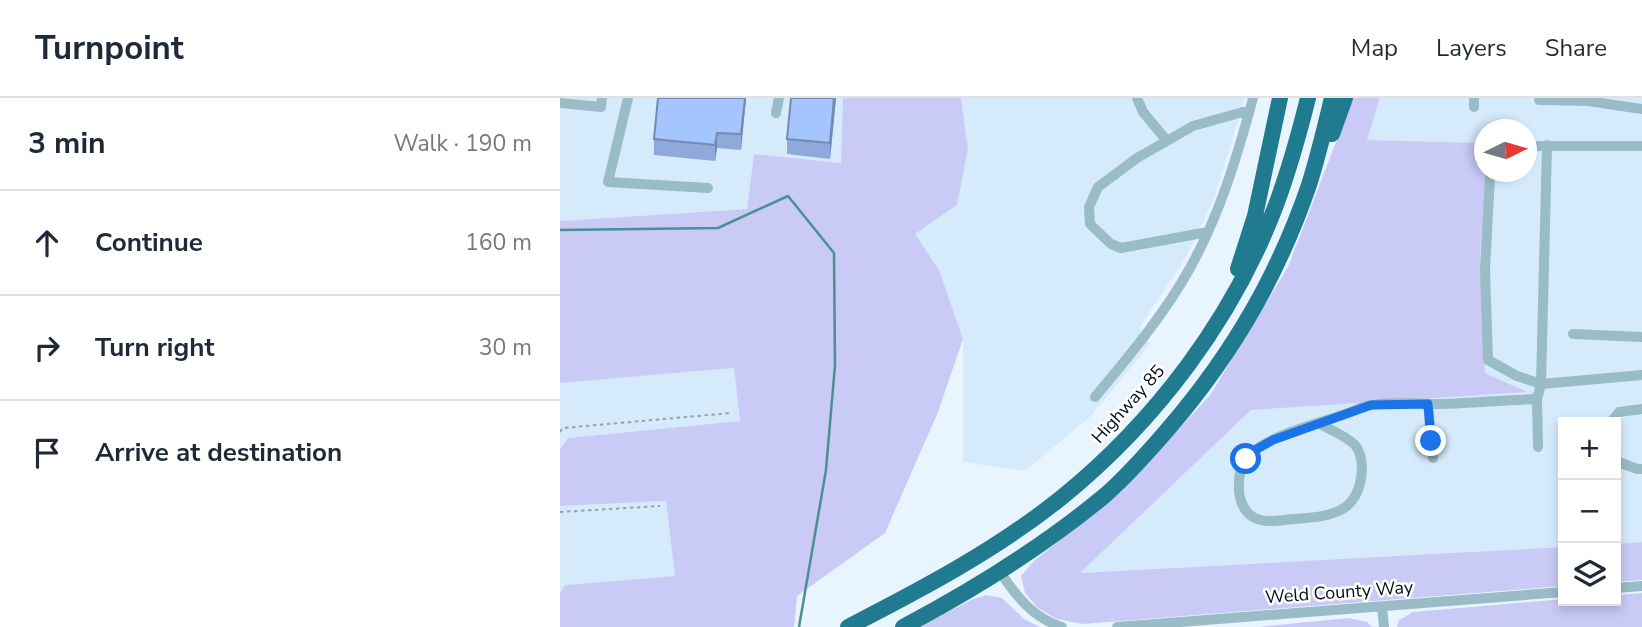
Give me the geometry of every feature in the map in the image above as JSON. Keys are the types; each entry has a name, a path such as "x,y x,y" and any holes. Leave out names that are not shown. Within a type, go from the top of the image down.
{"highway":[{"path":"1212,331 1219,308 1237,272 1255,216 1280,98"},
{"name":"Highway 85","path":"848,627 985,552 1060,498 1140,425 1212,331 1258,248 1276,206 1294,152 1308,98"},
{"path":"1309,184 1332,98"},
{"path":"903,627 1000,572 1069,525 1136,465 1199,393 1238,337 1258,302 1289,236 1345,98"},
{"path":"1000,572 998,562 1001,552 1070,501 1096,477 1108,457"}],"street":[{"path":"560,103 601,107 602,98"},
{"path":"628,98 608,182 709,188"},
{"path":"776,113 779,98"},
{"path":"1137,98 1143,112 1167,141"},
{"path":"1096,397 1151,329 1189,269 1219,208 1237,157 1253,98"},
{"path":"1539,100 1572,99 1642,109"},
{"path":"1208,232 1121,248 1111,244 1090,224 1089,207 1098,187 1137,158 1193,126 1250,110"},
{"path":"1538,447 1537,399 1541,384 1547,145"},
{"path":"1537,146 1642,146"},
{"path":"1490,182 1485,269 1488,360 1517,376 1541,384 1642,375"},
{"path":"1573,334 1642,337"},
{"path":"1319,423 1354,444 1360,453 1361,478 1350,502 1340,511 1317,517 1265,522 1251,516 1243,508 1238,490 1240,472 1246,459 1273,440 1319,423 1371,405 1537,399"},
{"path":"1428,404 1433,458"},
{"path":"1615,417 1619,412 1642,409"},
{"path":"1621,463 1642,469"},
{"path":"1000,572 1025,606 1038,617 1062,627"},
{"path":"1621,588 1642,586"},
{"name":"Weld County Way","path":"1118,627 1558,592"},
{"path":"1382,607 1384,627"}],"path":[{"path":"560,432 563,428 731,413"},
{"path":"560,512 660,506"}],"shaded area":[{"path":"560,98 843,98 841,163 755,154 748,209 560,221"},
{"path":"843,98 961,98 968,149 957,205 915,234 939,270 963,339 938,412 885,533 797,596 794,627 560,627 560,593 565,585 675,576 666,501 560,506 560,449 568,438 740,421 734,368 560,383 560,221 747,209 754,154 841,163"},
{"path":"961,98 1245,98 1214,199 1186,257 1139,328 1150,344 1091,416 1025,471 963,462 963,339 915,234 957,205 968,149"},
{"path":"1353,98 1380,98 1367,140 1474,143 1474,182 1486,182 1480,254 1485,373 1527,392 1251,410 1080,573 1558,547 1558,586 1083,624 1057,619 1038,608 1025,593 1021,576 1035,560 1121,492 1210,395 1288,267"},
{"path":"1380,98 1642,98 1642,542 1621,544 1621,417 1558,417 1558,547 1079,573 1251,410 1525,391 1485,373 1480,254 1486,182 1537,182 1537,119 1474,119 1474,143 1367,140"},
{"path":"734,368 740,421 568,438 560,449 560,383"},
{"path":"667,501 675,577 565,585 560,593 560,506"},
{"path":"1642,542 1642,580 1621,582 1621,544"},
{"path":"1642,593 1642,627 1397,627 1399,620 1413,612 1558,599 1558,606 1621,606 1621,595"},
{"path":"986,595 1002,598 1024,619 1040,627 919,627 971,600"},
{"path":"1349,618 1367,622 1372,627 1258,627"}],"building":[{"path":"658,98 745,98 741,134 717,133 715,145 654,139"},
{"path":"791,98 834,98 830,143 787,139"}],"waterway":[{"path":"560,230 718,228 788,196 834,253 835,365 826,470 799,627"}],"route":[{"path":"1246,459 1273,440 1371,405 1428,404 1431,441"}]}
